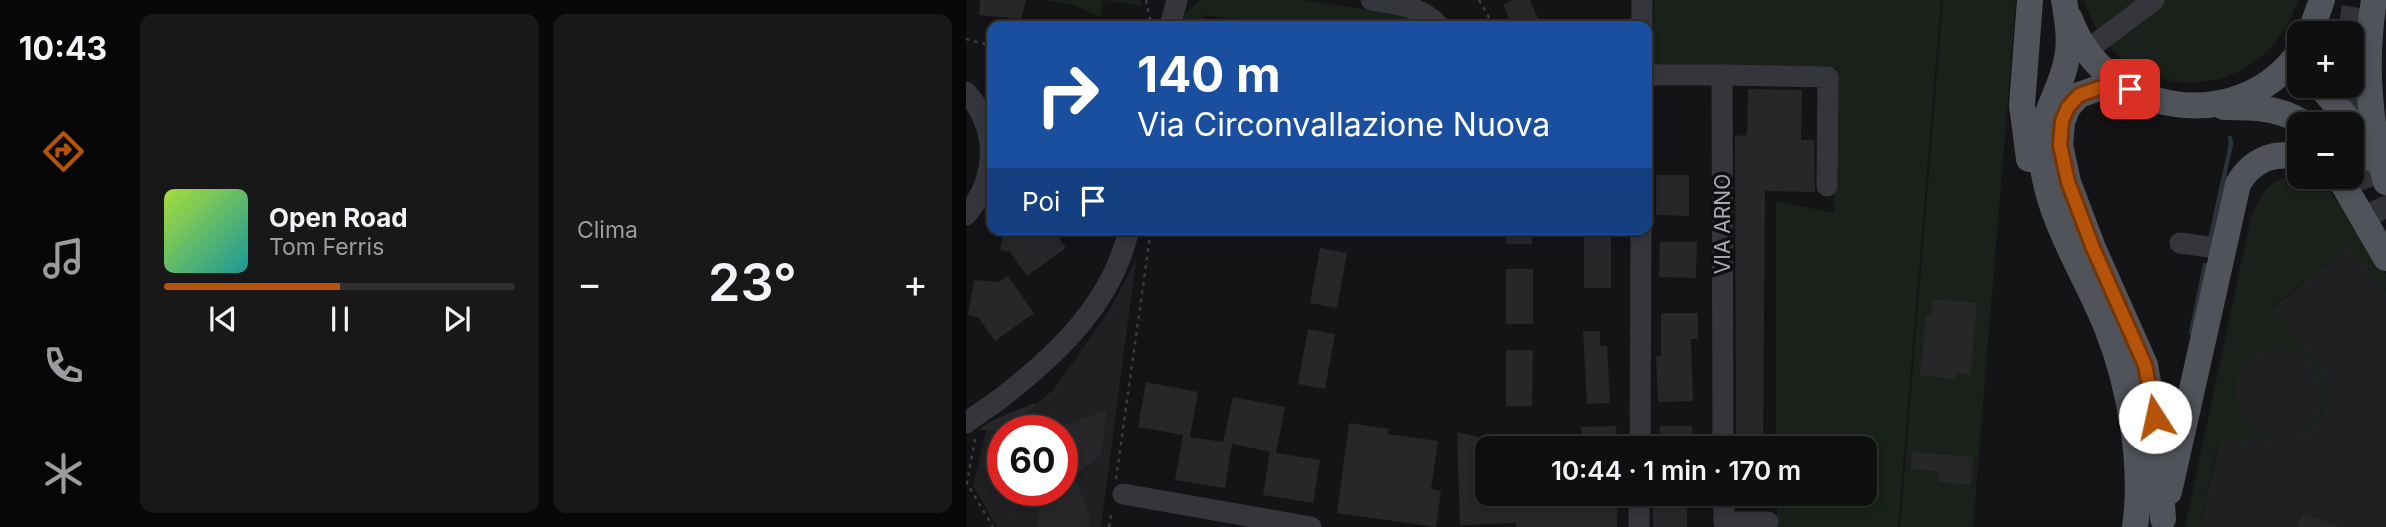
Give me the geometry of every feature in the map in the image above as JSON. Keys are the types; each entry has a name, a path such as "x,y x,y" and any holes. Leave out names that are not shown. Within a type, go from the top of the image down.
{"main road":[{"path":"2030,0 2022,105 2025,143 2040,195 2064,236"},
{"path":"2064,0 2068,57 2048,107 2040,143 2046,185 2064,236 2107,330 2127,393 2136,467 2135,527"},
{"path":"2064,0 2072,25 2086,51 2115,80 2139,94"},
{"path":"2374,0 2368,35 2367,72 2386,184"},
{"path":"2198,106 2228,101 2252,91 2277,75 2287,65"},
{"path":"2162,523 2157,432 2145,365 2068,182 2060,145 2062,121 2068,107 2079,95 2099,88 2139,94 2162,102 2264,108 2287,114"},
{"path":"2330,98 2342,112"},
{"path":"2364,142 2386,184"},
{"path":"2162,523 2238,184 2244,174 2264,158 2287,154"},
{"path":"2337,189 2354,206"},
{"path":"2345,189 2386,258"}],"street":[{"path":"1160,0 1160,21"},
{"path":"1171,21 1177,0"},
{"path":"1371,0 1403,5 1425,13 1434,21"},
{"path":"1642,0 1642,21"},
{"path":"2086,51 2154,0"},
{"path":"1652,75 1828,76 1827,186"},
{"name":"VIA ARNO","path":"1722,75 1723,436"},
{"path":"966,92 987,116"},
{"path":"966,215 981,194 987,177"},
{"path":"971,428 1047,359 1084,321 1106,289 1125,249 1128,235"},
{"path":"1640,436 1641,235"},
{"path":"2180,243 2223,249"},
{"path":"1117,493 1311,527"},
{"path":"1639,506 1639,527"},
{"path":"1724,506 1724,522 1768,522"}],"path":[{"path":"1146,0 1150,21"},
{"path":"1479,0 1491,21"},
{"path":"967,41 987,45"},
{"path":"1109,527 1117,493 1150,235"},
{"path":"971,428 967,483 993,527"}],"shaded area":[{"path":"1040,0 1103,0 1100,17 1074,5"},
{"path":"1103,0 1140,0 1143,6"},
{"path":"1200,0 1303,0 1408,16 1417,21 1250,21 1204,15 1203,21 1184,21 1185,14"},
{"path":"1654,0 1941,0 1898,527 1777,527 1777,506 1877,506 1877,436 1776,436 1776,201 1834,213 1837,68 1653,66"},
{"path":"1943,0 2016,0 1973,527 1900,527"},
{"path":"2084,0 2298,0 2280,36 2255,62 2224,77 2191,82 2157,78 2127,62 2102,36"},
{"path":"2287,177 2287,189 2327,189 2361,232 2386,274 2386,291 2349,246 2272,307 2320,369 2326,386 2327,402 2319,420 2302,437 2299,434 2313,423 2320,409 2322,394 2319,379 2312,366 2300,356 2286,350 2268,351 2252,358 2242,369 2236,382 2235,396 2247,423 2259,432 2275,438 2274,443 2251,434 2242,444 2218,441 2200,527 2185,527 2251,217 2263,193 2280,179"},
{"path":"2349,246 2386,291 2386,527 2200,527 2244,331"},
{"path":"1136,260 1101,527 997,527 973,486 987,428 987,506 1078,506 1078,415 1024,415 1054,389 1111,308"}],"building":[{"path":"980,0 1026,0 1021,19 979,15"},
{"path":"1512,0 1530,0 1539,21 1510,21 1503,4"},
{"path":"1748,89 1802,90 1801,140 1814,140 1815,192 1765,191 1763,436 1736,436 1735,136 1747,135"},
{"path":"1656,175 1689,175 1689,216 1656,215"},
{"path":"1003,235 1057,235 1066,248 1027,276 1010,252 1000,250"},
{"path":"1506,235 1533,235 1532,244 1506,244"},
{"path":"1584,235 1611,235 1611,288 1584,288"},
{"path":"1660,242 1697,242 1696,278 1659,277"},
{"path":"1320,248 1347,253 1337,308 1310,303"},
{"path":"1506,269 1533,269 1533,324 1506,324"},
{"path":"1008,276 1034,313 995,341 978,317 968,315 974,280 999,282"},
{"path":"1933,299 1977,303 1971,375 1956,373 1956,379 1920,375 1926,316 1931,316"},
{"path":"1661,313 1698,313 1698,339 1691,339 1693,401 1658,402 1656,356 1661,356"},
{"path":"1308,329 1335,334 1325,389 1298,384"},
{"path":"1583,331 1600,331 1600,346 1607,346 1610,403 1587,404"},
{"path":"1506,350 1533,350 1532,406 1506,406"},
{"path":"1146,382 1198,392 1190,437 1223,442 1233,397 1285,407 1276,453 1320,460 1313,503 1263,495 1272,452 1232,444 1225,488 1175,480 1183,435 1138,427"},
{"path":"1035,403 1036,405 1024,415 1005,415"},
{"path":"1107,410 1101,455 1078,473 1078,420"},
{"path":"1349,423 1389,429 1388,434 1438,441 1431,489 1441,491 1436,527 1337,513"},
{"path":"1616,426 1616,436 1582,436 1581,427"},
{"path":"1660,426 1692,426 1692,436 1660,436"},
{"path":"1457,432 1475,436 1475,506 1618,506 1617,527 1516,527 1516,523 1460,525"},
{"path":"1912,452 1973,457 1971,485 1938,482 1938,471 1911,469"},
{"path":"1078,486 1090,517 1089,527 1037,527 1039,512 1037,506 1078,506"},
{"path":"1653,506 1687,506 1687,527 1653,527"},
{"path":"2303,513 2337,526 2337,527 2297,527"}],"waterway":[{"path":"2211,236 2231,144 2230,138"},
{"path":"2191,333 2205,265"}],"tunnel":[{"path":"2353,21 2356,0"},
{"path":"2350,98 2360,154 2386,219"}],"route":[{"path":"2130,89 2139,94 2099,88 2079,95 2068,107 2062,121 2060,145 2068,182 2093,248 2145,365 2155,417"}]}
